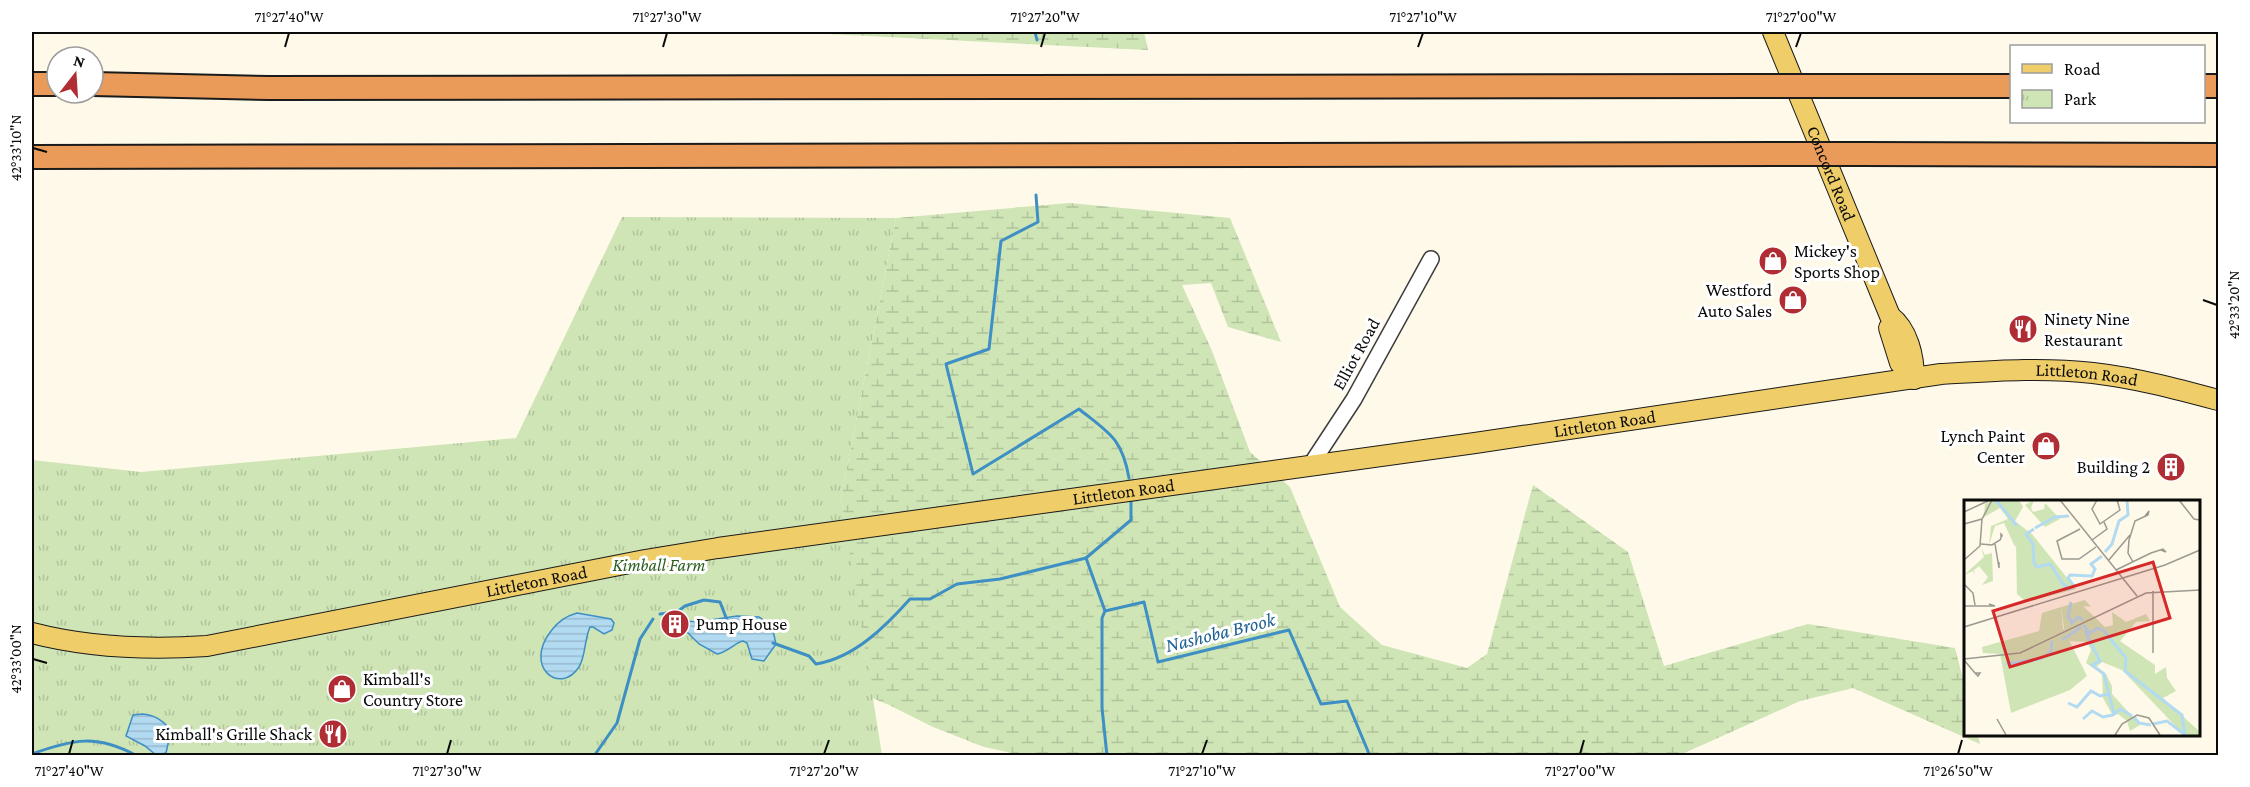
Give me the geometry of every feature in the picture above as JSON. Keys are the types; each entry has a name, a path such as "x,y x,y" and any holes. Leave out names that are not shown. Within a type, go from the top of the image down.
{"highway":[{"path":"105,84 269,88 2010,86"},
{"path":"32,157 2218,155"}],"main road":[{"name":"Concord Road","path":"1773,32 1890,316 1901,324 1914,361 1914,379"},
{"name":"Littleton Road","path":"32,633 117,648 207,646 684,554 1941,374 2019,369 2083,372 2153,383 2218,400"}],"street":[{"name":"Elliot Road","path":"1310,466 1354,399 1431,259"}],"green space":[{"path":"788,32 1144,32 1148,50"},
{"path":"1069,203 1230,218 1281,342 1228,327 1211,283 1182,285 1212,351 1250,452 1290,487 1340,607 1382,645 1467,668 1487,654 1533,485 1628,552 1664,666 1808,624 1955,648 1964,683 1964,736 1978,736 1980,744 1853,688 1800,701 1680,755 1021,755 984,747 819,676 848,542 841,498 896,218"},
{"name":"Kimball Farm","path":"622,217 896,218 841,498 882,755 32,756 32,460 141,472 516,438"}],"water":[{"path":"577,613 611,619 614,623 612,630 604,634 590,627 579,667 563,679 554,678 543,666 541,656 543,644 556,624"},
{"path":"737,616 759,617 772,626 776,644 764,661 752,659 747,643 743,641 717,654 699,644 685,630 687,621 697,622"},
{"path":"142,714 158,719 171,730 166,753 156,755 126,736 133,715"}],"waterway":[{"name":"Nashoba Brook","path":"1035,32 1037,40"},
{"name":"Nashoba Brook","path":"1036,195 1038,222 1001,241 989,349 946,364 973,474 1079,409 1113,438 1122,454 1129,478"},
{"name":"Nashoba Brook","path":"1131,499 1131,520 1086,558 1105,611 1144,602 1158,662 1289,630 1321,704 1347,701 1370,756"},
{"path":"773,643 809,656 816,664 830,661 868,640 910,599 930,599 957,584 1000,579 1086,558"},
{"path":"660,614 677,612 685,606 704,600 720,602 727,620"},
{"path":"1105,611 1102,618 1102,708 1107,756"},
{"path":"594,756 617,723 640,639 653,619"},
{"path":"32,754 60,745 85,741 109,744 137,756"}],"place":[{"name":"Mickey's Sports Shop","path":"1773,261"},
{"name":"Westford Auto Sales","path":"1793,300"},
{"name":"Ninety Nine Restaurant","path":"2023,329"},
{"name":"Lynch Paint Center","path":"2046,446"},
{"name":"Building 2","path":"2171,467"},
{"name":"Pump House","path":"675,624"},
{"name":"Kimball's Country Store","path":"342,689"},
{"name":"Kimball's Grille Shack","path":"333,734"}]}
